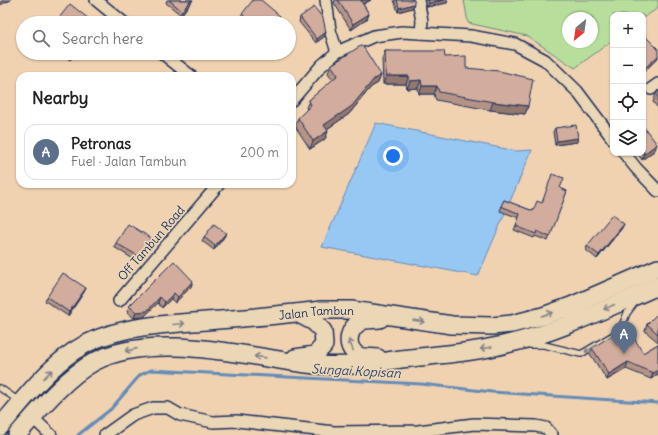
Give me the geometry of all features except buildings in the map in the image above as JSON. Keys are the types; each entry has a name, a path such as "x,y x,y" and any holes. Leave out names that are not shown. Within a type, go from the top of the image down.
{"main road":[{"name":"Jalan Tambun","path":"0,427 21,402 61,360 75,350 98,338 131,329 321,310 350,310 452,325 492,326 512,324 543,316 571,306 658,268"},
{"path":"17,435 32,417 71,378 95,361 116,353 144,347 189,348 317,365 357,365 451,354 507,344 578,320 651,289"},
{"path":"284,360 315,355 324,345 323,332 314,322 297,313"},
{"path":"393,317 362,321 352,328 348,339 352,350 361,357 398,359"}],"street":[{"path":"96,0 115,16"},
{"path":"326,0 330,30 337,52"},
{"path":"418,0 422,21 421,33"},
{"path":"296,95 321,66 337,52 374,36 402,32 471,36 515,44 545,60 577,91 610,135"},
{"path":"170,60 184,72"},
{"path":"626,156 658,191"},
{"name":"Off Tambun Road","path":"119,301 216,188"},
{"path":"105,435 133,415 153,408 168,408 180,415 213,422 237,421 334,432 418,430 474,424 536,426 546,428 552,435"},
{"path":"32,417 51,435"}],"lane":[{"path":"507,344 544,345 582,354 620,331 627,313 651,289"},
{"path":"0,388 21,402"}],"green space":[{"path":"464,0 658,0 658,8 646,16 646,12 610,12 610,42 575,68 527,36 468,23"}],"water":[{"path":"376,123 516,151 532,150 478,276 322,247"}],"waterway":[{"name":"Sungai Kopisan","path":"78,435 111,409 140,375 151,370 421,384 492,392 658,403"}],"place":[{"name":"Petronas","path":"624,354"}]}
